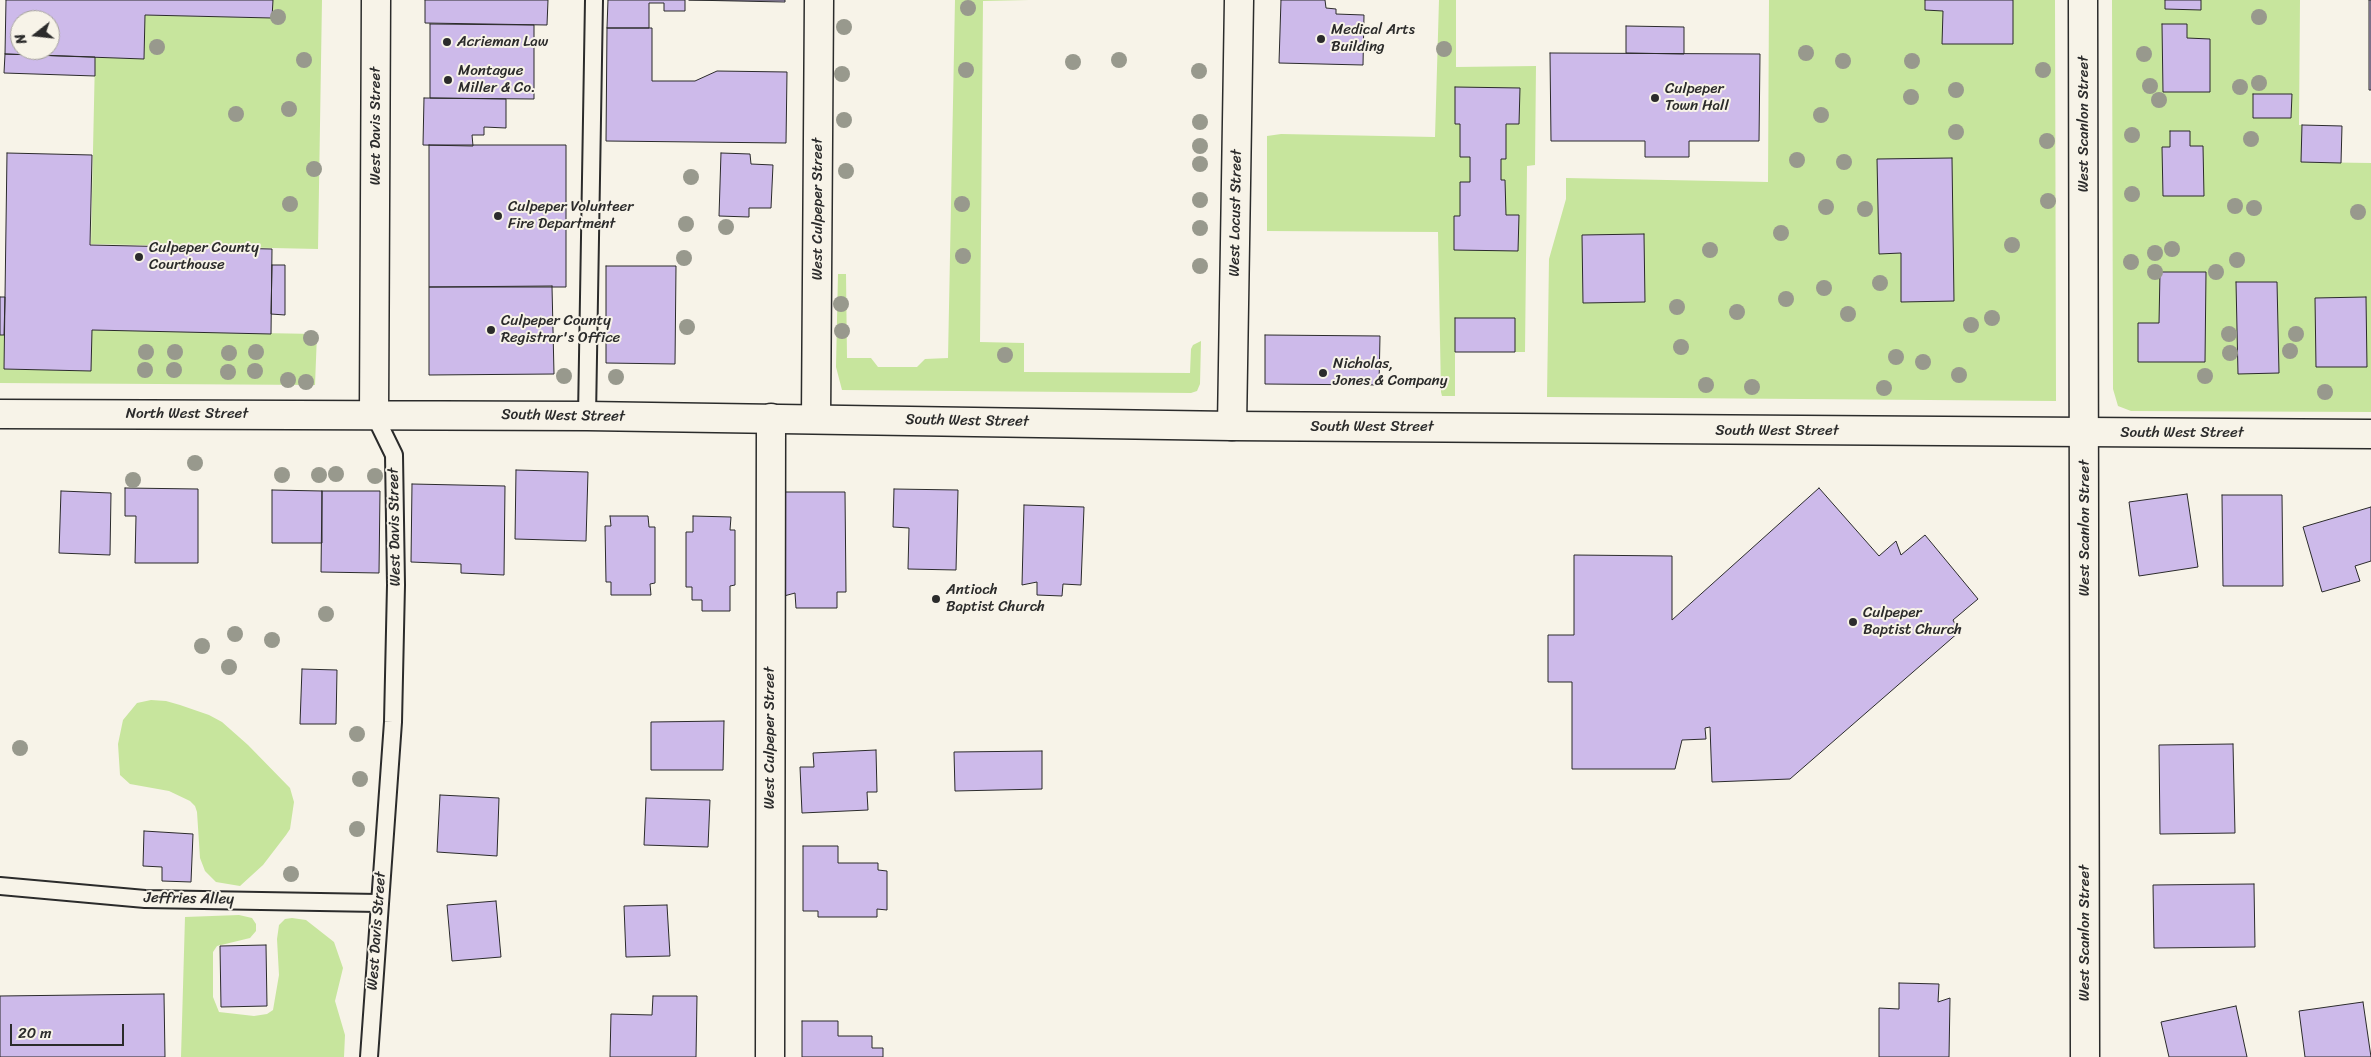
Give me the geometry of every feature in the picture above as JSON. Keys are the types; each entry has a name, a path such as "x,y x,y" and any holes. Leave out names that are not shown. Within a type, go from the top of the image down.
{"street":[{"name":"West Davis Street","path":"374,414 376,0"},
{"name":"West Culpeper Street","path":"816,418 819,0"},
{"name":"West Locust Street","path":"1232,426 1239,0"},
{"name":"West Scanlon Street","path":"2083,0 2085,1057"},
{"name":"North West Street","path":"0,414 374,414"},
{"name":"South West Street","path":"374,414 816,418 1232,426 2371,434"},
{"name":"West Culpeper Street","path":"770,418 770,1057"}],"lane":[{"path":"588,416 594,0"},
{"name":"West Davis Street","path":"369,1057 378,903 393,722 396,585 394,456 374,414"},
{"name":"Jeffries Alley","path":"0,886 145,899 378,903"}],"green space":[{"path":"273,0 322,0 318,249 91,244 95,57 144,59 145,15 272,18"},
{"path":"955,0 1029,0 983,1 980,342 1024,343 1024,372 1190,373 1191,349 1193,345 1201,341 1200,384 1197,391 1191,393 842,390 836,367 838,274 846,274 847,358 871,358 878,367 917,367 925,359 948,358"},
{"path":"1439,0 1456,0 1456,67 1536,66 1535,165 1527,166 1525,352 1515,352 1514,318 1455,318 1455,396 1442,396 1441,392 1438,232 1267,231 1267,136 1281,134 1435,137"},
{"path":"1769,0 2055,0 2056,401 1547,397 1549,259 1566,199 1566,178 1768,182"},
{"path":"2112,0 2300,0 2299,125 2302,125 2301,162 2371,163 2371,412 2131,411 2118,406 2113,389"},
{"path":"92,330 317,334 315,385 0,383 0,335 4,335 4,369 91,371"},
{"path":"151,700 166,701 180,705 209,715 222,722 248,745 290,788 294,802 290,829 263,865 240,886 216,882 205,871 200,858 197,812 195,806 190,801 169,791 130,784 120,775 118,744 123,720 137,703"},
{"path":"239,915 252,918 256,924 256,931 250,938 217,946 213,952 213,997 219,1012 254,1016 267,1014 273,1010 279,975 277,939 279,925 285,919 306,920 334,942 343,968 335,1001 345,1035 344,1057 181,1057 185,917"}],"building":[{"path":"6,0 273,0 272,18 145,15 144,59 60,56 60,10 10,10 10,54 5,54"},
{"path":"425,0 548,0 547,25 425,23"},
{"path":"608,0 685,0 685,11 664,11 664,3 649,3 649,28 607,28"},
{"path":"689,0 785,0 785,2"},
{"name":"Medical Arts Building","path":"1281,0 1325,0 1326,8 1336,9 1336,14 1364,15 1363,65 1279,63"},
{"path":"1925,0 2013,0 2013,44 1942,44 1943,11 1925,10"},
{"path":"2165,0 2201,0 2201,10 2165,9"},
{"path":"2369,0 2371,0 2371,90 2369,90"},
{"path":"430,24 534,25 534,99 430,98"},
{"path":"2162,24 2187,24 2187,38 2210,39 2210,92 2163,92"},
{"path":"1626,26 1684,27 1684,54 1626,53"},
{"path":"607,28 652,28 652,81 695,81 717,71 787,72 786,143 606,141"},
{"name":"Culpeper Town Hall","path":"1550,53 1760,54 1759,141 1689,141 1689,157 1645,157 1645,141 1551,141"},
{"path":"5,54 10,54 10,60 60,60 60,56 95,57 95,76 4,73"},
{"path":"1455,87 1520,88 1519,124 1506,124 1506,159 1501,159 1501,180 1505,180 1506,215 1519,215 1518,251 1454,250 1454,216 1460,216 1460,182 1470,182 1470,157 1460,157 1460,124 1455,124"},
{"path":"2253,94 2292,94 2291,118 2253,118"},
{"path":"424,98 506,99 506,128 484,127 484,135 472,135 473,146 423,145"},
{"path":"2302,125 2342,126 2341,163 2301,162"},
{"path":"2170,131 2190,131 2190,146 2203,146 2204,196 2163,196 2162,147 2170,147"},
{"name":"Culpeper Volunteer Fire Department","path":"429,145 566,145 566,287 429,287"},
{"name":"Culpeper County Courthouse","path":"7,153 92,155 90,245 272,249 271,334 92,330 91,371 4,369"},
{"path":"721,153 750,154 751,164 773,165 771,208 749,208 749,217 719,216"},
{"path":"1952,158 1954,301 1901,302 1901,253 1879,254 1877,159"},
{"path":"1644,234 1645,302 1583,303 1582,235"},
{"path":"272,265 285,265 285,315 271,314"},
{"path":"606,266 676,266 675,364 606,363"},
{"path":"2160,272 2206,272 2205,362 2138,362 2138,323 2159,323"},
{"path":"2236,282 2277,282 2279,373 2238,374"},
{"name":"Culpeper County Registrar's Office","path":"552,286 554,374 429,375 429,287"},
{"path":"0,297 5,297 4,335 0,335"},
{"path":"2366,297 2367,367 2316,367 2315,298"},
{"path":"1455,318 1515,318 1515,352 1455,352"},
{"path":"1265,335 1380,336 1379,385 1265,384"},
{"path":"516,470 588,472 586,541 515,539"},
{"path":"412,484 505,486 504,575 461,573 461,564 411,562"},
{"path":"125,488 198,489 198,563 135,563 136,516 125,516"},
{"path":"1819,488 1879,556 1896,541 1901,555 1925,535 1978,599 1953,620 1959,632 1790,779 1712,782 1710,727 1705,728 1706,739 1682,740 1675,769 1572,769 1572,682 1548,682 1548,635 1574,635 1574,555 1672,556 1672,620"},
{"path":"894,489 958,490 956,570 908,569 909,528 893,527"},
{"path":"272,490 322,491 322,543 272,543"},
{"path":"61,491 111,493 110,555 59,553"},
{"path":"322,491 380,491 379,573 321,572"},
{"path":"784,492 845,492 846,592 837,592 837,608 796,608 795,593 784,596"},
{"path":"2187,494 2198,567 2139,576 2129,502"},
{"path":"2222,495 2282,495 2283,586 2223,586"},
{"path":"1024,505 1084,507 1081,585 1063,584 1062,596 1037,595 1037,582 1022,585"},
{"path":"2371,507 2371,561 2355,566 2360,581 2322,592 2303,527"},
{"path":"610,516 648,516 649,527 655,527 655,583 650,584 651,595 611,595 611,582 606,582 605,526 611,526"},
{"path":"693,516 731,517 730,530 735,530 735,585 730,586 730,611 702,611 702,600 692,600 692,587 686,587 686,532 693,532"},
{"path":"302,669 337,670 336,724 300,724"},
{"path":"724,721 723,770 651,770 651,722"},
{"path":"2233,744 2235,833 2160,834 2159,745"},
{"path":"876,750 877,792 867,792 868,810 802,813 800,767 814,767 813,753"},
{"path":"1042,751 1042,789 955,791 954,752"},
{"path":"440,795 499,798 497,856 437,852"},
{"path":"646,798 710,800 708,847 644,845"},
{"path":"144,831 193,834 191,882 162,881 162,867 143,866"},
{"path":"803,846 838,846 838,863 878,863 878,870 887,871 887,910 877,909 877,917 818,917 818,911 803,911"},
{"path":"2254,884 2255,947 2154,948 2153,885"},
{"path":"496,901 501,957 452,961 447,905"},
{"path":"667,905 670,956 626,957 624,906"},
{"path":"266,945 267,1006 221,1007 220,946"},
{"path":"1899,983 1939,984 1938,1002 1950,998 1949,1057 1879,1057 1879,1008 1899,1009"},
{"path":"164,994 165,1057 0,1057 0,996"},
{"path":"653,996 697,996 696,1057 610,1057 611,1014 652,1015"},
{"path":"2363,1002 2371,1057 2305,1057 2299,1011"},
{"path":"2236,1006 2247,1057 2169,1057 2161,1022"},
{"path":"802,1021 838,1021 838,1036 872,1036 872,1048 883,1048 883,1057 802,1057"}],"place":[{"name":"Medical Arts Building","path":"1321,39"},
{"name":"Acrieman Law","path":"447,42"},
{"name":"Montague Miller & Co.","path":"448,80"},
{"name":"Culpeper Town Hall","path":"1655,98"},
{"name":"Culpeper Volunteer Fire Department","path":"498,216"},
{"name":"Culpeper County Courthouse","path":"139,257"},
{"name":"Culpeper County Registrar's Office","path":"491,330"},
{"name":"Nicholas, Jones & Company","path":"1323,373"},
{"name":"Antioch Baptist Church","path":"936,599"},
{"name":"Culpeper Baptist Church","path":"1853,622"}]}
